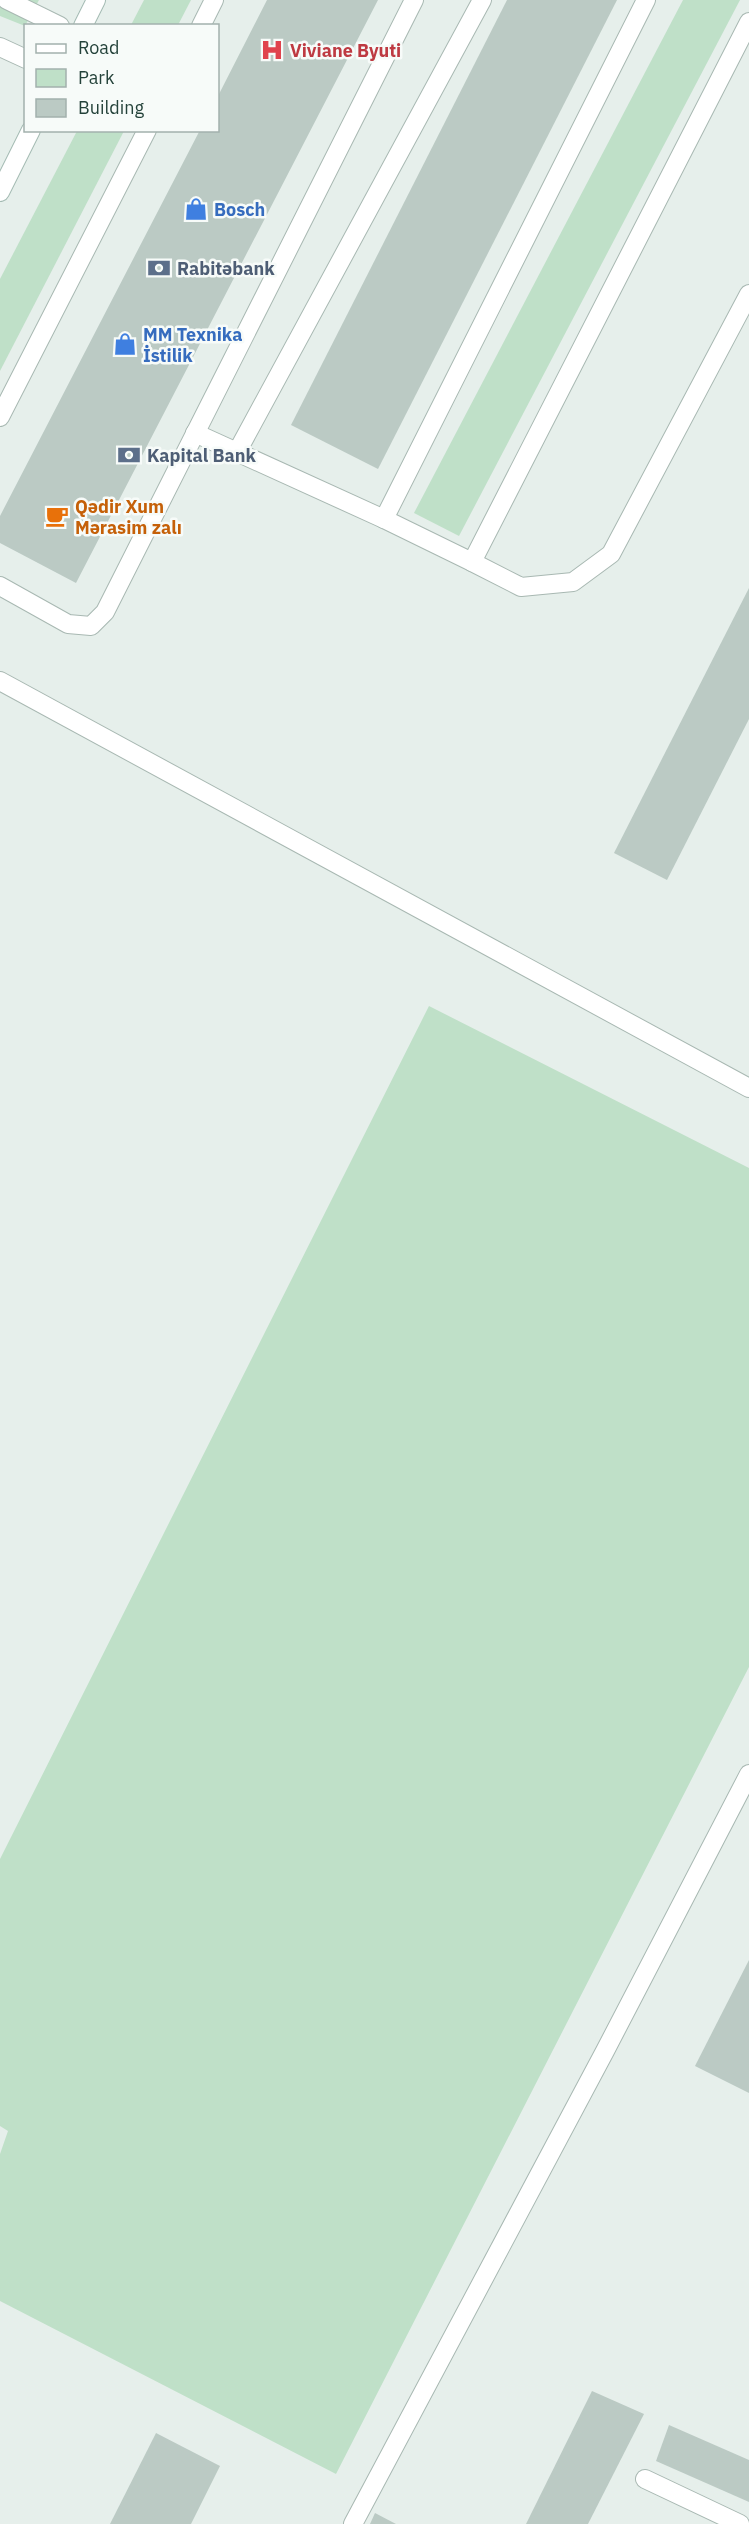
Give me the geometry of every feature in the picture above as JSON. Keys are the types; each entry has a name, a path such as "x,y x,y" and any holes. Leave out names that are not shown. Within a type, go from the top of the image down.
{"main road":[{"path":"7,0 56,24"},
{"path":"84,24 96,0"},
{"path":"202,24 214,0"},
{"path":"0,586 68,624 90,626 105,612 414,0"},
{"path":"237,452 482,0"},
{"path":"384,519 646,0"},
{"path":"472,562 749,22"},
{"path":"0,47 24,58"},
{"path":"0,192 30,132"},
{"path":"0,417 146,132"},
{"path":"195,433 384,519 521,587 573,582 611,554 749,294"},
{"path":"0,681 749,1088"},
{"path":"353,2524 606,2051 749,1774"},
{"path":"645,2479 741,2524"}],"green space":[{"path":"0,0 39,0 24,26 0,16"},
{"path":"144,0 191,0 179,24 132,24"},
{"path":"683,0 740,0 459,536 414,513"},
{"path":"76,132 123,132 0,371 0,279"},
{"path":"429,1006 749,1168 749,1667 336,2474 0,2301 0,2154 8,2131 0,2126 0,1859"}],"building":[{"path":"267,0 378,0 76,583 0,543 0,516 199,132 219,132 219,94"},
{"path":"507,0 617,0 378,469 291,425"},
{"path":"749,588 749,719 667,880 614,853"},
{"path":"749,1960 749,2093 695,2066"},
{"path":"592,2391 644,2414 588,2524 526,2524"},
{"path":"669,2425 749,2460 749,2502 656,2461"},
{"path":"156,2433 220,2466 191,2524 110,2524"},
{"path":"375,2513 396,2524 370,2524"}],"place":[{"name":"Viviane Byuti","path":"272,50"},
{"name":"Bosch","path":"196,209"},
{"name":"Rabitəbank","path":"159,268"},
{"name":"MM Texnika İstilik","path":"125,344"},
{"name":"Kapital Bank","path":"129,455"},
{"name":"Qədir Xum Mərasim zalı","path":"57,516"}]}
